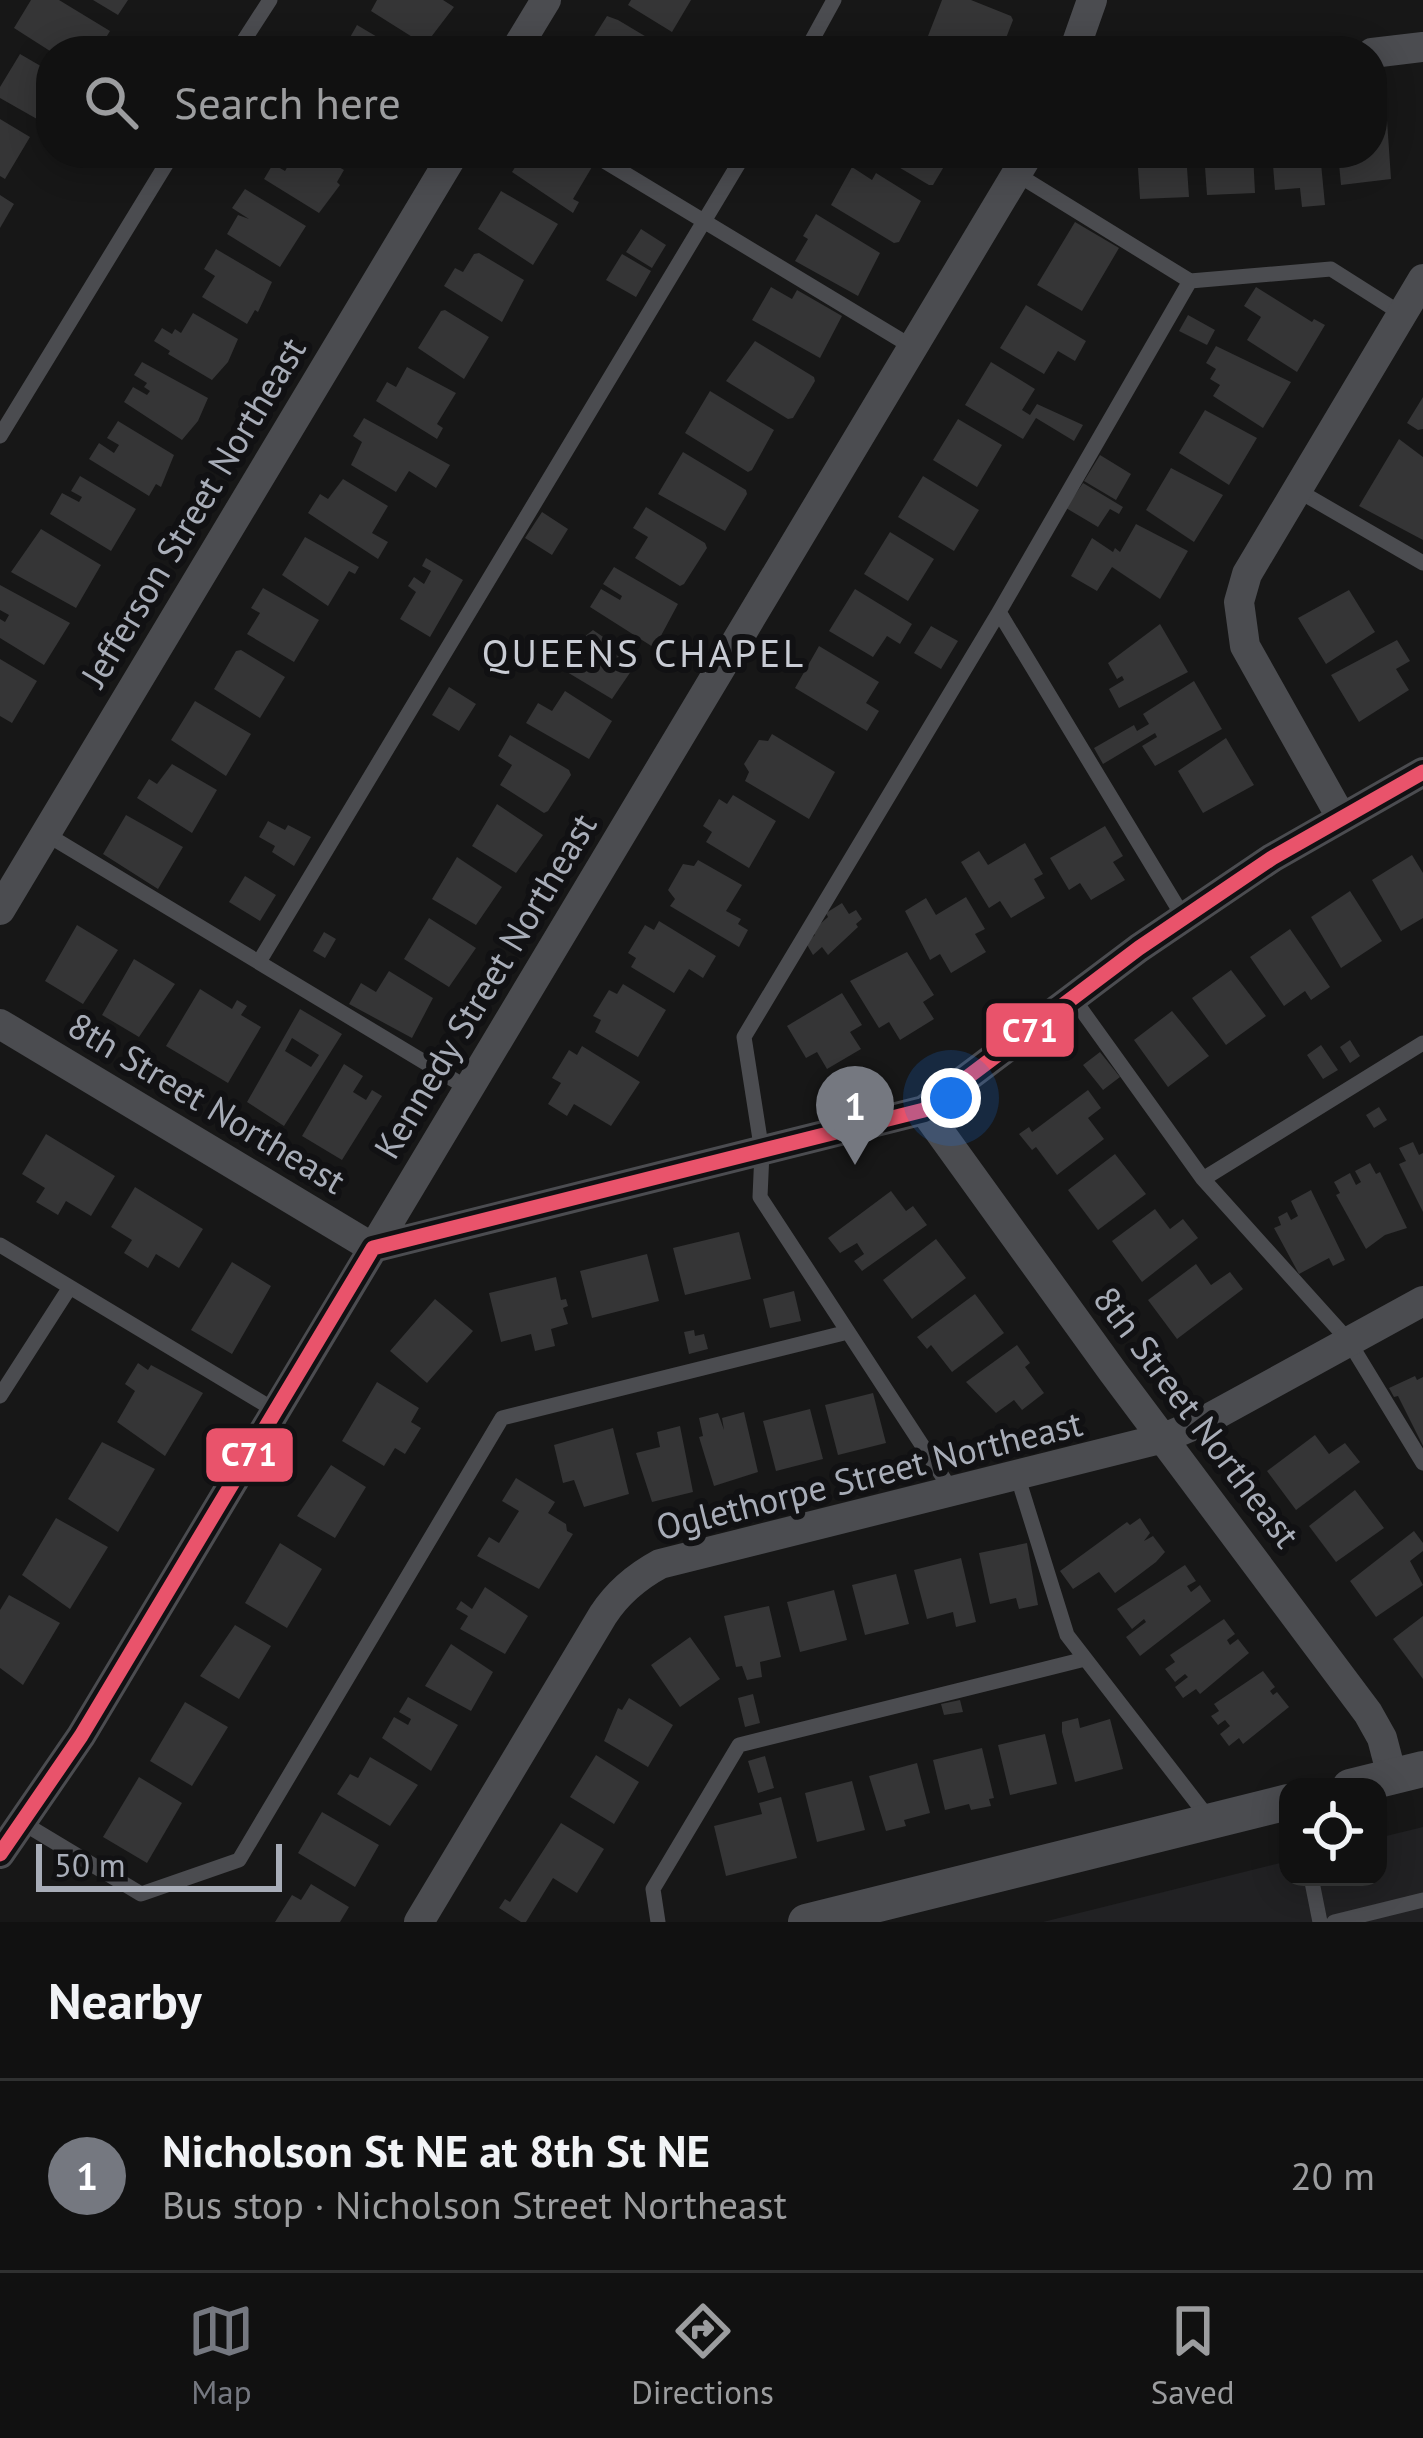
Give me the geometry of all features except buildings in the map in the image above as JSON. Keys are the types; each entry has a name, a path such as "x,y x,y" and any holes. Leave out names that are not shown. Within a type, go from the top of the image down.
{"street":[{"path":"524,36 546,0"},
{"path":"1079,36 1092,0"},
{"path":"1387,51 1423,47"},
{"name":"Jefferson Street Northeast","path":"0,910 445,168"},
{"name":"Kennedy Street Northeast","path":"0,1854 81,1736 1021,168"},
{"path":"1341,817 1240,632 1239,602 1247,574 1423,280"},
{"path":"374,1248 924,1110 1271,858 1423,772"},
{"name":"8th Street Northeast","path":"0,1024 374,1248"},
{"name":"8th Street Northeast","path":"924,1110 1408,1773"},
{"name":"Oglethorpe Street Northeast","path":"419,1922 603,1615 634,1580 661,1564 1164,1438 1206,1420 1423,1301"},
{"path":"806,1922 1279,1804"}],"lane":[{"path":"247,36 270,0"},
{"path":"814,36 834,0"},
{"path":"0,436 164,168"},
{"path":"616,168 914,348"},
{"path":"259,962 736,168"},
{"path":"1029,168 1190,281 1331,268 1402,314"},
{"path":"953,1493 760,1197 762,1152 744,1037 999,612 1190,281"},
{"path":"1298,490 1423,563"},
{"path":"999,612 1184,918"},
{"path":"46,834 470,1089"},
{"path":"1073,998 1203,1179 1348,1340 1423,1463"},
{"path":"1203,1179 1423,1043"},
{"path":"0,1245 276,1411"},
{"path":"0,1396 70,1287"},
{"path":"23,1823 141,1894 239,1860 502,1418 848,1332"},
{"path":"1018,1478 1066,1634 1211,1821"},
{"path":"658,1922 653,1889 739,1745 1085,1659"},
{"path":"1313,1886 1321,1922"},
{"path":"1334,1922 1423,1900"}],"shaded area":[{"path":"1423,1827 1423,1922 1043,1922 1279,1863 1279,1886 1387,1886 1387,1836"}],"transit line":[{"name":"C71","path":"0,1854 81,1736 373,1248 924,1110 1139,948 1272,858 1423,772"}],"place":[{"name":"Nicholson St NE at 8th St NE","path":"855,1165"}],"district":[{"name":"QUEENS CHAPEL","path":"644,653"}]}
